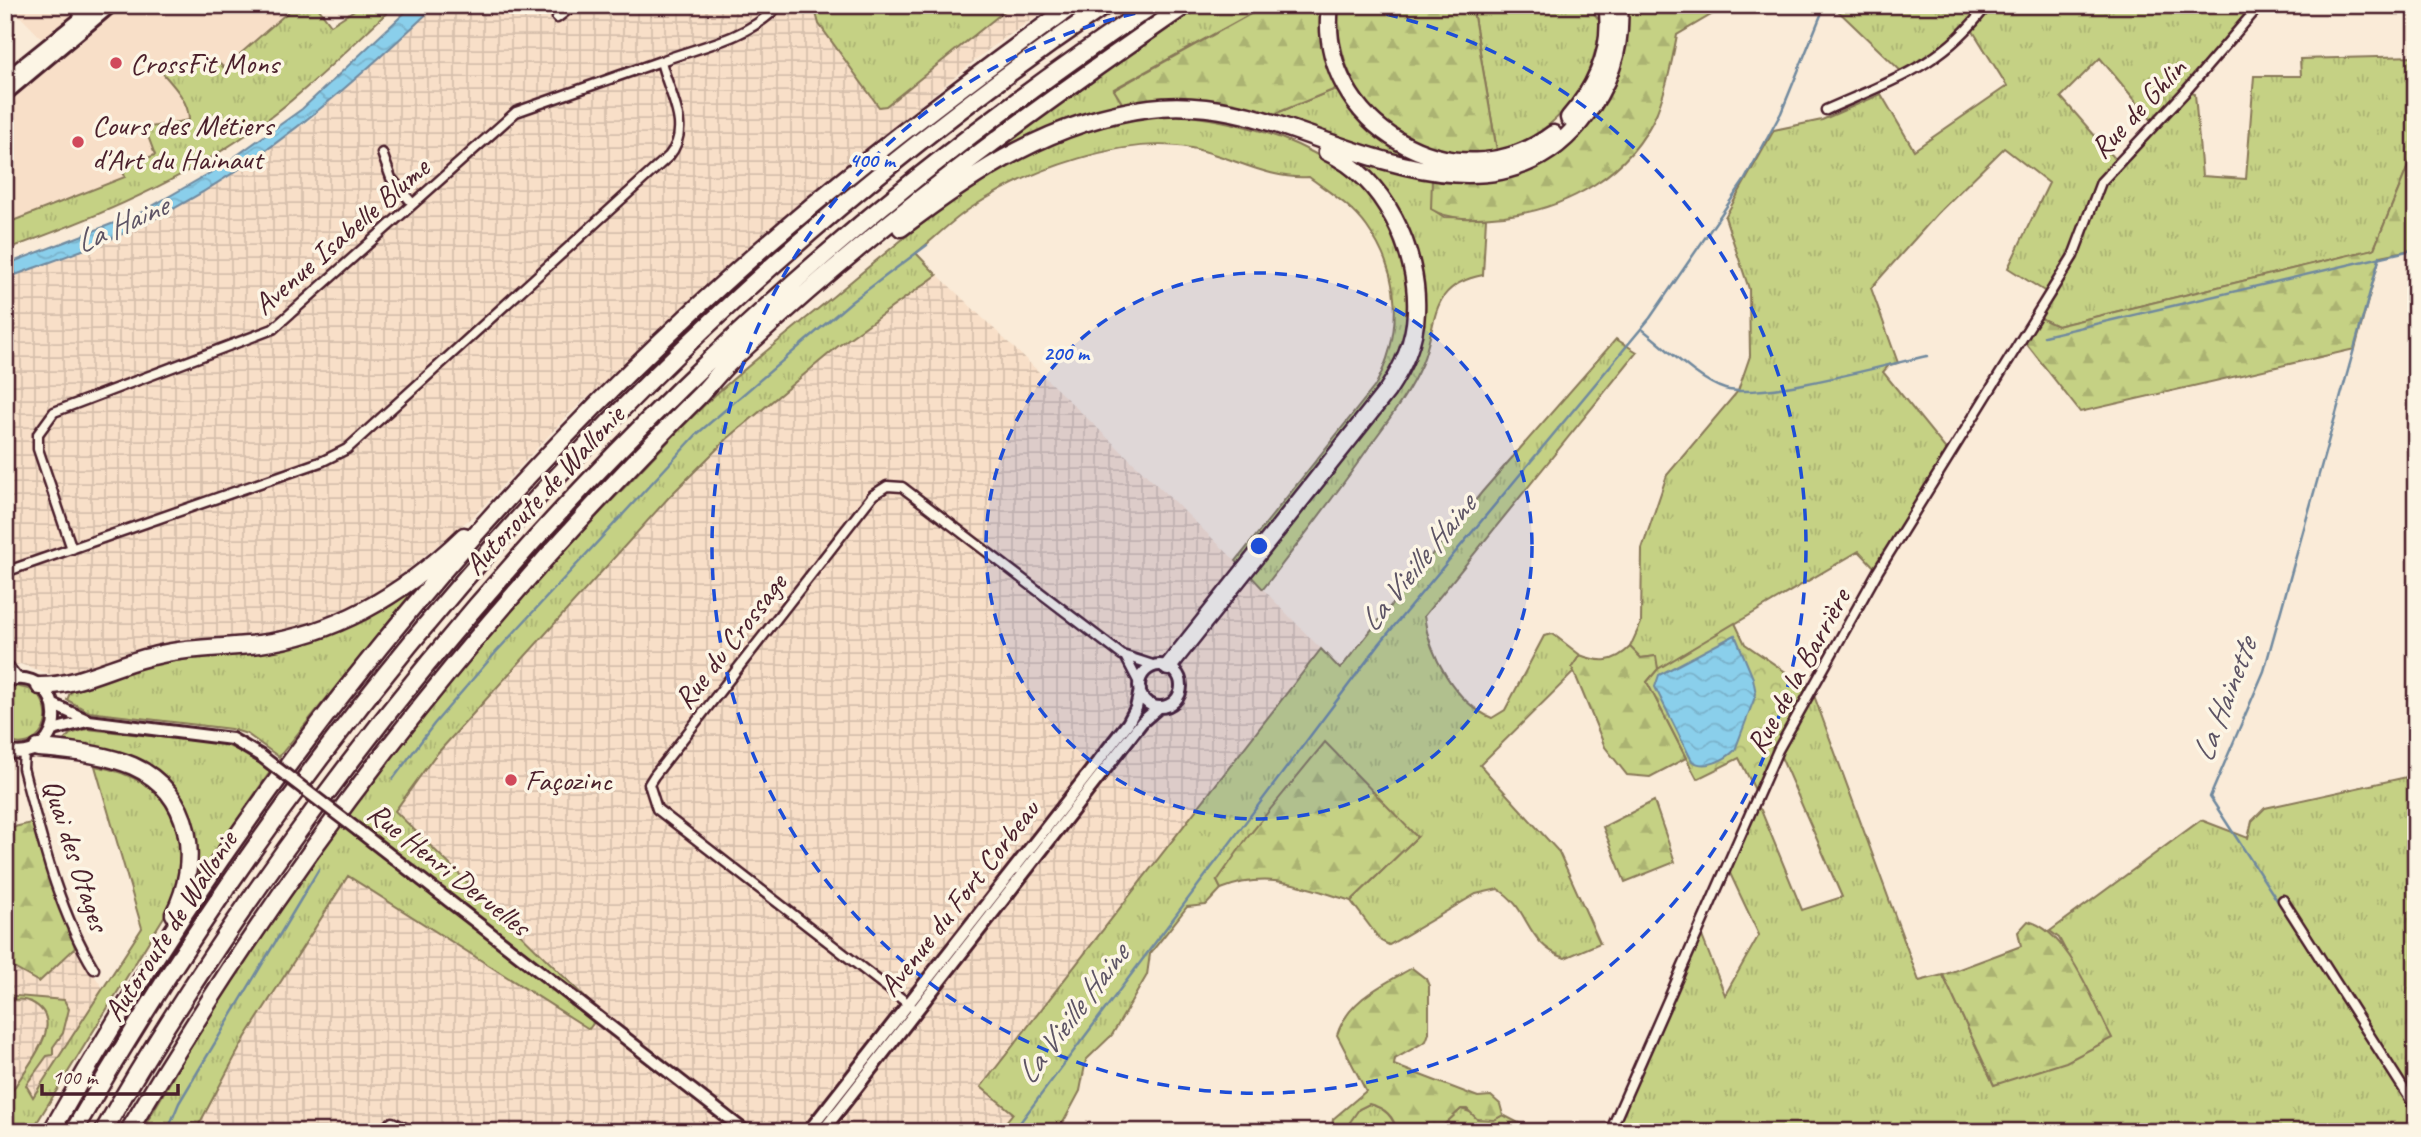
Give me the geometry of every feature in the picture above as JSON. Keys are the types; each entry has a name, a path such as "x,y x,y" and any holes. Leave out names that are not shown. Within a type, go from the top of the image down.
{"highway":[{"path":"126,1001 277,779 370,662 520,486 614,389 785,229 976,75 1073,5"},
{"name":"Autoroute de Wallonie","path":"74,1132 156,994 295,790 369,693 532,502 702,331 798,244 990,88 1107,5"},
{"name":"Autoroute de Wallonie","path":"103,1132 177,1008 317,806 390,707 552,519 720,349 812,267 1005,110 1153,5"},
{"path":"128,1132 263,917 406,721 566,533 726,366 779,318 920,199 1014,127 1186,5"},
{"path":"1330,5 1329,38 1336,66 1346,91 1367,119 1413,151 1451,161 1478,162 1511,155 1545,140 1563,126 1581,105 1602,62 1608,38 1607,5"},
{"path":"703,393 894,232 981,171 1043,138 1092,120 1151,107 1189,107 1230,112 1286,128 1367,157 1420,170 1481,173 1526,161 1555,145 1576,127 1603,91 1618,48 1619,5"},
{"path":"1162,666 1387,391 1407,358 1412,338 1416,312 1411,263 1403,236 1391,213 1376,193 1339,158 1300,141 1286,128"},
{"path":"40,685 67,684 115,666 157,655 261,643 340,622 376,605 420,575 520,486"},
{"path":"31,750 133,766 167,793 184,820 191,859 183,898 51,1132"}],"main road":[{"path":"5,80 98,5"},
{"path":"5,94 111,5"}],"street":[{"path":"73,5 82,19"},
{"path":"557,18 574,5"},
{"name":"Avenue Isabelle Blume","path":"72,549 38,449 38,434 48,418 62,407 244,343 274,329 516,112 747,30 764,21 775,5"},
{"path":"1826,110 1905,75 1945,52 1971,27 1987,5"},
{"name":"Rue de Ghlin","path":"2073,256 2096,192 2110,169 2186,91 2260,5"},
{"path":"5,572 323,461 353,445 674,151 679,140 680,123 661,61"},
{"path":"382,153 391,178 413,204"},
{"name":"Rue de la Barrière","path":"1610,1132 1778,750 1898,537 2073,256"},
{"name":"Rue du Crossage","path":"912,1006 657,809 649,785 654,776 873,495 887,486 902,487 1126,658"},
{"path":"1126,658 1162,666 1178,675 1180,694 1171,704 1159,707 1146,702 1126,658"},
{"path":"5,662 18,678"},
{"path":"1140,687 1146,671 1162,666"},
{"path":"5,681 18,678 40,685 54,705 53,730 31,750 5,751"},
{"name":"Avenue du Fort Corbeau","path":"821,1132 912,1006 1128,723 1136,708 1140,687"},
{"name":"Rue Henri Deruelles","path":"54,705 89,721 232,740 261,755 746,1132"},
{"name":"Avenue du Fort Corbeau","path":"808,1132 1142,722 1159,707"},
{"name":"Rue Henri Deruelles","path":"53,730 89,721"},
{"name":"Quai des Otages","path":"31,750 23,768 49,863 70,924 94,969"},
{"path":"2283,900 2416,1108"},
{"path":"378,1132 392,1122 414,1132"}],"shaded area":[{"path":"9,5 98,5 48,45"},
{"path":"123,5 296,5 224,68 159,69 177,90 189,111 189,120 155,155 122,168 126,177 5,224 5,94 64,45 70,51"},
{"path":"436,5 1053,5 988,50 801,202 566,417 477,513 379,593 346,609 293,628 153,648 61,678 20,664 5,669 5,279 144,224 230,176 311,119"},
{"path":"915,253 1236,561 1321,649 981,1087 1013,1113 998,1132 141,1132 237,973 509,612 715,395"},
{"path":"5,829 61,902 75,948 103,988 13,1132 5,1132"}],"green space":[{"path":"296,5 316,5 331,25 362,5 395,5 299,94 210,158 124,203 5,250 5,224 125,177 122,168 155,155 145,128 189,120 183,99 159,69 218,62 224,68"},
{"path":"819,5 1012,5 886,106 879,107 819,24 816,13"},
{"path":"1201,5 1267,5 1114,89 1124,106 950,184 1086,84"},
{"path":"1267,5 1322,5 1322,40 1338,88 1267,117 1124,106 1114,90"},
{"path":"1338,5 1472,5 1497,151 1472,153 1425,145 1386,122 1356,87 1346,64 1339,35"},
{"path":"1472,5 1588,5 1601,23 1590,67 1569,104 1539,132 1497,151"},
{"path":"1626,5 1728,5 1677,35 1657,112 1646,134 1631,153 1595,184 1574,196 1528,212 1466,218 1448,216 1431,209 1432,179 1482,181 1511,176 1538,166 1583,133 1614,88 1623,62 1627,34"},
{"path":"1832,5 2260,5 2187,92 2195,94 2202,176 2246,179 2254,76 2301,76 2300,59 2416,56 2416,147 2374,249 2057,326 2036,316 2049,294 2008,268 2049,183 2004,148 1938,213 1871,288 1898,363 1889,365 1883,372 1949,453 1878,571 1859,551 1658,669 1655,656 1641,658 1630,647 1641,623 1642,549 1667,475 1738,391 1750,356 1749,289 1725,217 1774,130 1822,120 1881,94 1914,150 2007,86 1971,28 1905,75","holes":["2100,58 2154,123 2117,161 2061,97"]},
{"path":"1338,88 1449,165 1431,168 1267,117"},
{"path":"1181,115 1258,130 1295,144 1329,162 1359,185 1383,214 1399,248 1407,289 1405,330 1393,368 1242,567 1236,561 1375,386 1384,366 1394,326 1395,305 1387,265 1367,227 1347,206 1309,177 1279,175 1191,148 1165,145 1108,151 1078,159 1049,168 996,193 959,217 916,253 937,275 837,347 727,439 670,496 434,757 395,811 601,1013 589,1029 348,876 245,1038 195,1132 141,1132 200,1031 281,907 420,720 572,542 703,406 913,231 995,173 1038,150 1083,132 1131,120"},
{"path":"2416,147 2416,249 2380,256 2355,349 2080,412 2022,338 2036,316 2057,326 2374,249"},
{"path":"1357,163 1432,179 1432,209 1444,217 1486,218 1483,275 1452,287 1444,297 1438,307 1422,363 1405,395 1345,481 1263,589 1249,574 1399,382 1417,274"},
{"path":"1616,339 1637,352 1424,616 1432,646 1446,676 1466,701 1492,718 1505,710 1544,636 1553,634 1580,655 1572,667 1575,671 1480,765 1559,852 1600,943 1565,958 1552,952 1534,935 1517,906 1498,889 1476,894 1389,945 1381,941 1351,901 1417,837 1217,881 1221,889 1206,905 1187,907 1150,954 1147,975 1112,1035 1086,1060 1080,1091 1058,1132 998,1132 1013,1113 981,1087 1321,649 1340,669 1482,492"},
{"path":"422,580 279,757 247,734 231,729 89,712 67,700 72,688 160,658 278,645"},
{"path":"1735,623 1745,644 1812,690 1758,796 1739,758 1697,779 1647,682 1658,669"},
{"path":"1630,647 1641,658 1656,656 1658,669 1647,682 1686,758 1650,777 1627,775 1605,747 1572,667 1580,655 1607,660"},
{"path":"15,686 34,690 46,711 42,730 36,738 28,742 5,740 5,689"},
{"path":"1812,690 1919,981 1943,975 1994,1085 2111,1038 2059,938 2050,931 2201,820 2248,838 2252,821 2265,808 2416,775 2416,1132 1610,1132 1700,931 1725,995 1759,935 1727,867 1754,804 1761,810 1802,910 1842,897 1778,750"},
{"path":"87,729 224,744 252,757 270,772 195,880 196,863 191,836 158,776 60,745 70,734"},
{"path":"1325,742 1417,837 1351,901 1302,886 1271,881 1238,883 1221,889 1217,881 1247,838"},
{"path":"95,766 122,773 143,784 160,798 172,815 178,834 180,857 177,881 170,907 31,1132 5,1132 6,1104 38,1051 47,1023 43,1011 31,1002 18,1000 5,1004 5,995 64,1000 69,1009 63,1033 53,1047 53,1055 47,1056 26,1085 33,1097 142,928"},
{"path":"1654,801 1675,862 1625,882 1603,827"},
{"path":"36,822 75,948 39,982 5,963 5,829"},
{"path":"2028,921 2042,927 2067,953 2088,988 2112,1038 2066,1062 1994,1085 1943,975 2021,946 2018,932"},
{"path":"1412,968 1426,979 1429,986 1429,1033 1426,1041 1395,1059 1394,1065 1478,1097 1491,1096 1500,1104 1503,1115 1494,1120 1477,1119 1467,1109 1461,1109 1436,1132 1397,1132 1394,1121 1388,1114 1369,1104 1359,1109 1348,1125 1332,1127 1333,1119 1366,1091 1337,1035 1342,1023 1349,1012 1367,995"},
{"path":"1369,1104 1388,1114 1397,1132 1327,1132 1332,1127 1342,1128 1359,1109"},
{"path":"1461,1109 1494,1120 1503,1115 1536,1132 1436,1132"}],"water":[{"name":"La Haine","path":"413,5 436,5 334,97 224,179 185,203 127,232 5,279 5,265 140,213 222,166 302,109"},
{"path":"1735,635 1753,678 1756,694 1735,750 1715,763 1697,764 1692,761 1655,687 1659,675"}],"waterway":[{"name":"La Vieille Haine","path":"1013,1132 1380,643 1650,318 1744,181 1781,113 1825,5"},
{"path":"393,779 434,724 497,651 697,434 851,302 927,245"},
{"path":"2044,336 2416,249"},
{"name":"La Hainette","path":"2380,256 2264,671 2210,797 2397,1085"},
{"name":"La Hainette","path":"1642,329 1704,379 1725,389 1742,391 1794,386 1927,356"},
{"path":"167,1132 179,1103 319,869"}],"place":[{"name":"CrossFit Mons","path":"116,63"},
{"name":"Cours des Métiers d'Art du Hainaut","path":"78,142"},
{"name":"Façozinc","path":"511,780"}]}
